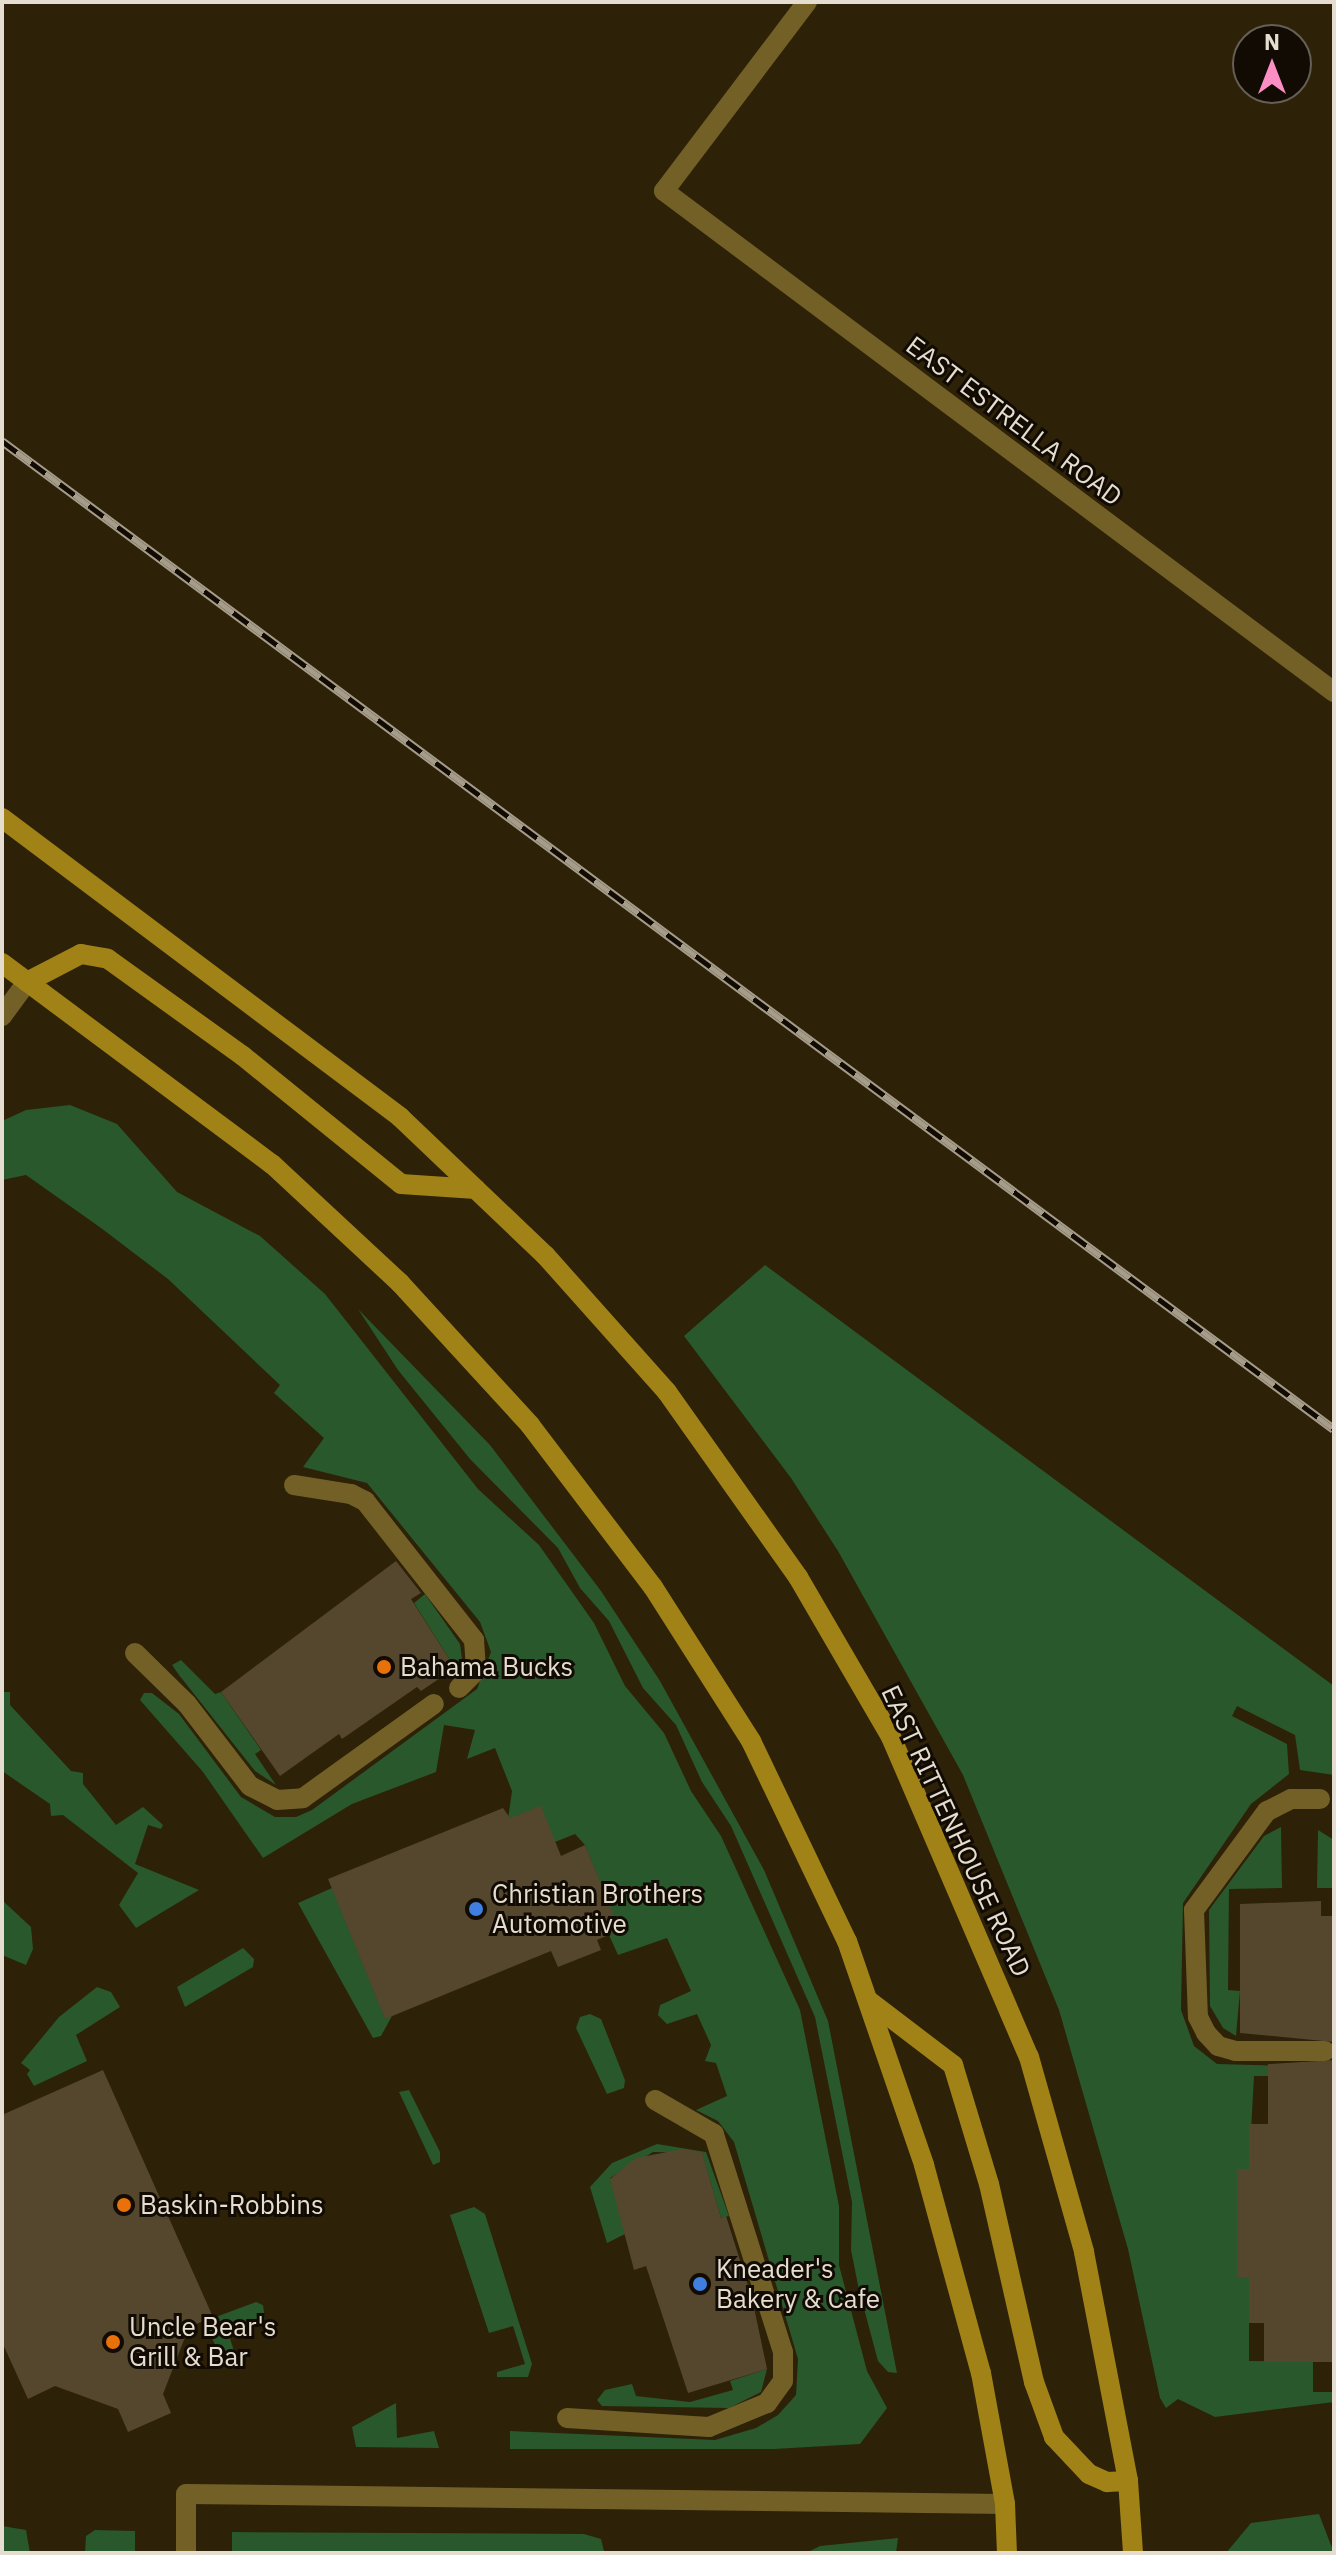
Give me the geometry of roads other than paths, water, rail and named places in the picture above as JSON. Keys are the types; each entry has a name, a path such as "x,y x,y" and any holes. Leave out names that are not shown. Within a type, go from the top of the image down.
{"main road":[{"name":"EAST RITTENHOUSE ROAD","path":"2,818 400,1117 476,1189 545,1255 667,1392 798,1577 891,1737 1029,2057 1084,2252 1128,2481 1133,2553"},
{"path":"27,982 81,954 108,959 243,1056 401,1184 476,1189"},
{"path":"2,963 272,1164 400,1283 530,1425 653,1587 751,1741 847,1941 924,2165 981,2373 1005,2504 1007,2553"},
{"path":"869,2001 953,2065 989,2184 1034,2382 1054,2437 1089,2474 1107,2482 1128,2481"}],"street":[{"name":"EAST ESTRELLA ROAD","path":"807,2 664,191 1334,692"},
{"path":"2,1016 27,982"},
{"path":"294,1485 351,1494 365,1501 474,1640 476,1671 459,1688"},
{"path":"135,1653 196,1714 250,1786 277,1800 303,1798 434,1704"},
{"path":"1320,1799 1291,1799 1267,1811 1198,1897 1194,1910 1198,2017 1206,2033 1218,2046 1235,2051 1325,2051"},
{"path":"567,2418 709,2427 767,2403 783,2381 783,2352 714,2134 655,2100"},
{"path":"186,2553 186,2494 1005,2504"}],"railway":[{"path":"2,441 1334,1429"}],"place":[{"name":"Bahama Bucks","path":"384,1667"},
{"name":"Christian Brothers Automotive","path":"476,1909"},
{"name":"Baskin-Robbins","path":"124,2205"},
{"name":"Kneader's Bakery & Cafe","path":"700,2284"},
{"name":"Uncle Bear's Grill & Bar","path":"113,2342"}]}
